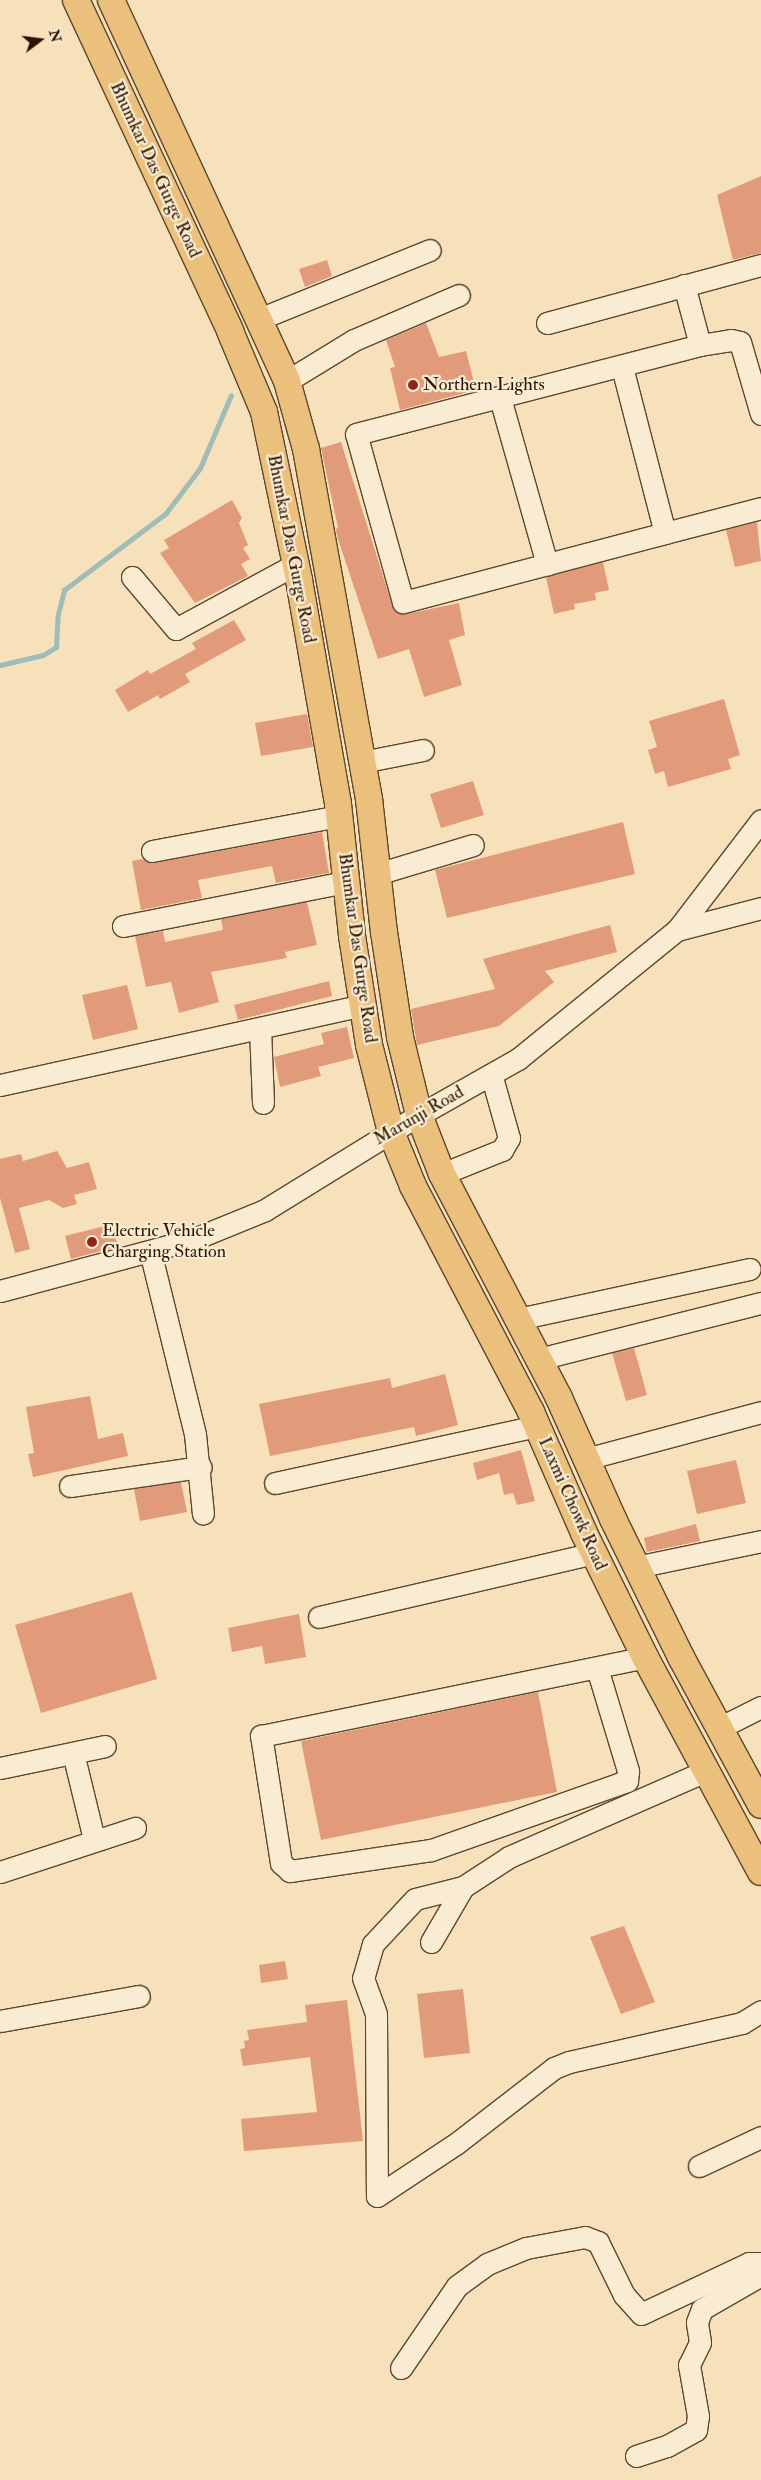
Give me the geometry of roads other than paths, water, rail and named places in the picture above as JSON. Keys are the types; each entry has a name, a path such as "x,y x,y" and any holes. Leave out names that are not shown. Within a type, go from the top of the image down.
{"main road":[{"name":"Bhumkar Das Gurge Road","path":"76,0 230,331 264,412 297,572 339,816 363,1005 391,1132"},
{"name":"Bhumkar Das Gurge Road","path":"111,0 259,319 290,392 306,449 370,810 400,1037 419,1115"},
{"path":"264,412 290,392"},
{"path":"297,572 329,575"},
{"path":"339,816 370,810"},
{"name":"Laxmi Chowk Road","path":"419,1115 442,1174 539,1359 639,1573 761,1805"},
{"name":"Laxmi Chowk Road","path":"391,1132 413,1186 537,1426 594,1554 645,1657 761,1872"},
{"path":"611,1588 639,1573"}],"street":[{"path":"259,319 430,250"},
{"path":"547,323 761,265"},
{"path":"684,285 700,345"},
{"path":"290,392 354,340 459,295"},
{"path":"761,414 740,342 731,340 700,345 622,367 356,434 402,602 761,508"},
{"path":"622,367 665,533"},
{"path":"500,398 547,564"},
{"path":"132,576 176,629 297,572"},
{"path":"362,762 423,750"},
{"path":"152,851 339,816"},
{"name":"Marunji Road","path":"0,1291 194,1239 265,1210 419,1115 518,1059 587,1006 677,930 759,825"},
{"path":"377,874 474,845"},
{"path":"122,926 346,882"},
{"path":"677,930 761,908"},
{"path":"0,1085 363,1005"},
{"path":"260,1028 264,1103"},
{"path":"442,1174 502,1150 509,1138 491,1074"},
{"path":"150,1251 201,1466 203,1514"},
{"path":"518,1319 750,1269"},
{"path":"539,1359 761,1303"},
{"path":"586,1459 761,1412"},
{"path":"275,1483 537,1426"},
{"path":"70,1486 201,1466"},
{"path":"639,1573 761,1541"},
{"path":"319,1617 594,1554"},
{"path":"597,1668 628,1771 627,1781 432,1850 290,1871 281,1863 261,1736 645,1657"},
{"path":"719,1728 761,1707"},
{"path":"0,1768 105,1746"},
{"path":"73,1753 94,1839"},
{"path":"706,1770 509,1857 463,1887 415,1899 373,1944 363,1978 376,2014 377,2196 457,2143 554,2068 569,2062 742,2023 761,2012"},
{"path":"0,1872 94,1839 135,1828"},
{"path":"432,1942 463,1887"},
{"path":"0,2021 139,1996"},
{"path":"698,2166 761,2137"},
{"path":"401,2368 457,2286 487,2264 526,2248 585,2237 598,2242 624,2295 641,2314 749,2263 761,2262"},
{"path":"636,2456 667,2446 696,2430 698,2416 689,2365 700,2342 697,2322 702,2309 761,2275"}],"waterway":[{"path":"0,665 43,655 56,647 58,614 64,590 166,513 200,468 231,395"}],"place":[{"name":"Northern Lights","path":"413,385"},
{"name":"Electric Vehicle Charging Station","path":"92,1242"}]}
